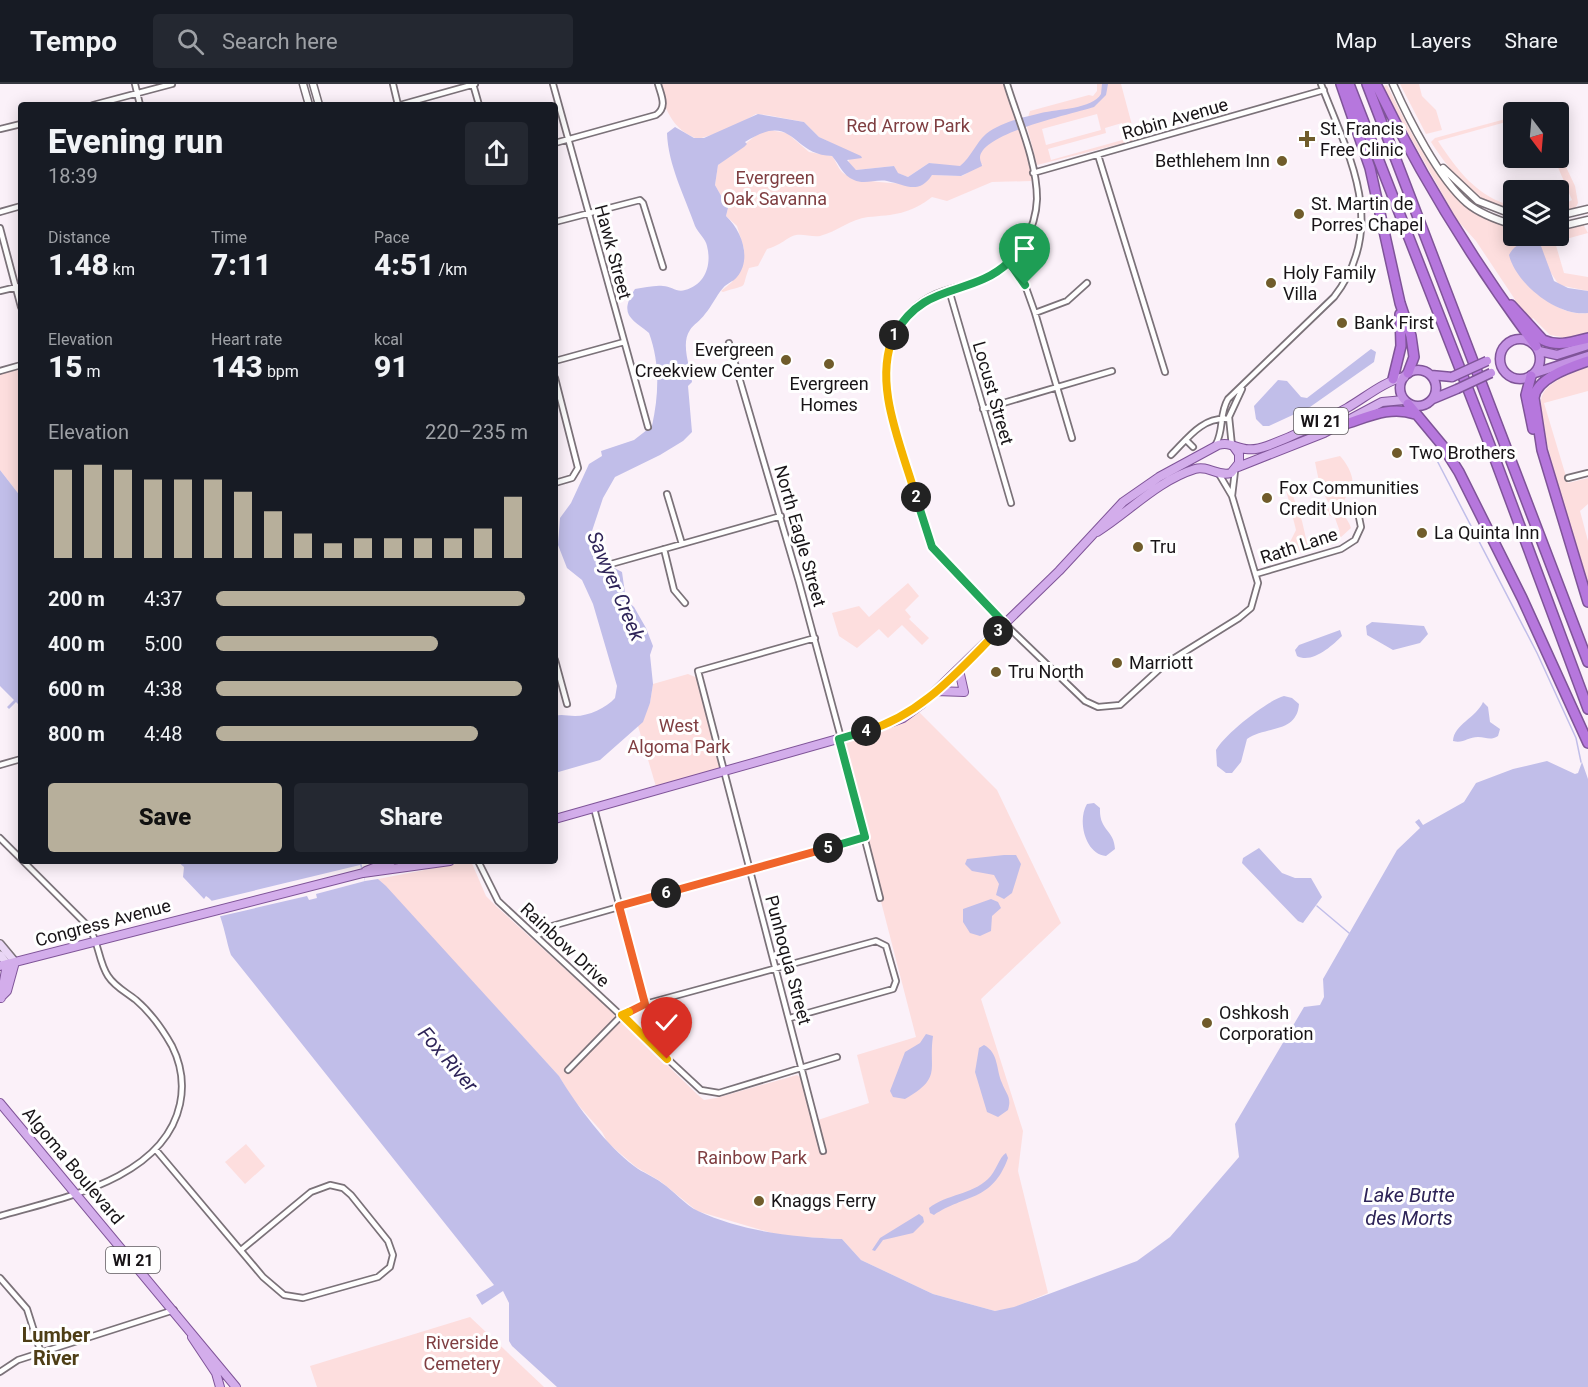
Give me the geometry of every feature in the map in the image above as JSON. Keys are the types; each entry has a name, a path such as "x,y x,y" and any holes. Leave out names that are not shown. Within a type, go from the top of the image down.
{"highway":[{"path":"1341,84 1370,168 1401,308 1414,350 1400,391 1459,471 1522,598 1588,743"},
{"path":"1349,84 1588,709"},
{"path":"1367,84 1588,662"},
{"path":"1376,84 1438,200 1537,349 1540,363 1533,374 1526,400 1537,444 1542,450"},
{"path":"1494,287 1543,340 1558,344 1588,338"},
{"path":"1393,379 1398,370 1401,346 1401,308"},
{"path":"1406,375 1420,370 1431,375 1452,377 1487,362 1515,340 1527,340 1537,349 1557,355 1588,345"},
{"path":"1502,350 1500,360 1506,373"},
{"path":"1406,402 1424,406 1433,399 1491,373 1506,373 1516,378 1588,356"},
{"path":"1588,361 1543,382 1536,390 1534,398 1542,450 1588,602"},
{"path":"1431,375 1436,389 1433,399"},
{"path":"1342,424 1388,411 1403,411 1417,415"}],"main road":[{"name":"WI 21","path":"1232,446 1249,451 1270,445 1347,408 1393,379 1406,375"},
{"name":"WI 21","path":"1236,469 1342,424 1382,402 1406,402"},
{"path":"558,818 903,718 958,670 1093,535 1146,495 1174,479 1196,469 1227,474 1236,469 1240,458 1232,446 1222,444 1214,448 1141,488 1107,516 1093,535"},
{"path":"1214,448 1209,464 1217,473"},
{"path":"936,691 964,692 958,670"},
{"path":"363,873 385,864"},
{"path":"363,873 426,864"},
{"name":"Congress Avenue","path":"7,964 363,873"},
{"path":"0,944 7,964 1,999"},
{"path":"0,955 7,964"},
{"name":"Algoma Boulevard","path":"0,1103 236,1387"},
{"path":"188,1327 195,1344 216,1373 220,1387"}],"street":[{"path":"135,84 139,102"},
{"path":"104,102 172,84"},
{"path":"303,84 308,102"},
{"path":"313,84 318,102"},
{"path":"393,84 398,102"},
{"path":"410,102 474,84 478,102"},
{"name":"Hawk Street","path":"553,84 648,427"},
{"path":"558,141 656,115 662,110 663,104 658,84"},
{"path":"1007,84 1033,173 1037,200 1033,222 1024,243 1009,262 987,277 949,290 917,306 897,328 886,356 885,387 930,545 1005,624 1085,701 1103,707 1126,701 1174,657 1245,614 1256,596 1256,574 1233,496 1217,473"},
{"path":"1214,448 1221,433 1221,418 1228,399 1334,297 1345,282 1358,255 1363,230 1361,196 1321,84"},
{"path":"1393,84 1449,183 1468,204 1490,217 1503,221"},
{"name":"Robin Avenue","path":"1033,173 1324,90"},
{"path":"0,129 18,125"},
{"path":"1098,155 1165,372"},
{"path":"1434,159 1470,195 1487,206 1503,211"},
{"path":"558,221 636,200 641,201 663,267"},
{"path":"0,212 18,207"},
{"path":"1569,213 1588,209"},
{"path":"1569,224 1588,220"},
{"path":"0,228 18,286 0,291"},
{"path":"1009,262 1025,285 1072,438"},
{"path":"1035,313 1067,302 1087,283"},
{"name":"Locust Street","path":"949,290 1011,503"},
{"path":"558,360 624,342"},
{"name":"North Eagle Street","path":"729,343 815,638 880,898"},
{"path":"0,371 18,366"},
{"path":"983,409 1112,371"},
{"path":"1232,446 1228,419 1242,388"},
{"path":"558,389 575,452 576,474 558,482"},
{"path":"1171,455 1204,423 1221,418 1228,419"},
{"path":"1186,440 1193,447"},
{"path":"1233,496 1236,469"},
{"path":"1568,478 1588,473"},
{"path":"668,494 682,544"},
{"name":"Rath Lane","path":"1256,574 1349,544 1361,527 1358,512"},
{"path":"611,564 781,516"},
{"path":"663,549 674,590 685,603"},
{"name":"Punhoqua Street","path":"815,638 698,671 823,1151"},
{"path":"558,671 567,704"},
{"path":"0,765 18,760"},
{"path":"594,808 645,1004"},
{"path":"537,936 552,926 865,837"},
{"path":"0,838 18,856"},
{"path":"0,1216 77,1194 135,1166 156,1150 168,1134 178,1112 182,1090 178,1063 165,1035 146,1011 107,975 96,941 88,926 26,864"},
{"path":"403,867 413,864"},
{"name":"Rainbow Drive","path":"480,864 498,901 697,1087 708,1092 719,1093 837,1057"},
{"path":"568,1070 622,1015 645,1004 881,941 888,949 896,981 891,991 790,1018"},
{"path":"156,1150 241,1250 275,1290 290,1297 303,1299 378,1277 390,1267 393,1255 388,1241 351,1195 338,1186 330,1185 311,1192 241,1250"},
{"path":"0,1278 27,1309 40,1353"},
{"path":"0,1372 13,1362 174,1310"}],"green space":[{"path":"658,84 1007,84 1033,173 1031,181 992,182 947,201 932,197 909,210 862,218 820,236 793,236 767,249 758,266 749,268 741,287 723,292 721,291 732,282 744,249 737,226 726,216 728,208 715,185 718,165 759,133 769,130 787,133 809,152 832,156 842,172 848,176 867,180 921,185 932,175 962,176 983,164 954,167 929,163 908,177 897,173 894,166 856,170 848,163 851,153 819,137 804,122 756,114 728,130 698,139 682,130 671,118"},
{"path":"1097,84 1121,84 1136,140 1037,165 1026,123 1030,111 1089,95 1093,96 1097,91","holes":["1097,114 1101,130 1046,145 1042,129","1122,123 1123,127 1130,125 1133,137 1051,160 1048,149 1106,133 1105,128"]},
{"path":"1400,84 1419,84 1422,96 1436,110 1442,130 1426,134"},
{"path":"1387,85 1422,152 1451,190 1469,206 1503,225 1503,246 1556,246 1564,273 1588,277 1588,291 1559,285 1551,273 1515,269 1529,285 1556,306 1566,311 1588,313 1588,335 1562,341 1561,337 1550,335 1533,318 1530,321 1519,309 1476,241 1457,220 1382,87"},
{"path":"1503,120 1503,123 1438,141 1461,172 1479,190 1503,203 1503,208 1475,194 1456,176 1431,142 1435,138"},
{"path":"1558,168 1567,168 1575,186 1578,203 1575,209 1569,210 1569,202 1572,200 1569,193 1569,180 1563,180"},
{"path":"1583,224 1588,233 1569,238 1569,228"},
{"path":"18,366 18,493 0,470 0,371"},
{"path":"1588,367 1588,391 1544,403 1568,483 1588,478 1588,504 1580,511 1588,541 1588,583 1550,456 1541,409 1542,396 1549,386"},
{"path":"1340,456 1353,482 1343,507 1351,528 1340,538 1337,536 1340,532 1335,518 1326,514 1326,508 1330,504 1318,478 1315,462"},
{"path":"1288,482 1302,521 1308,547 1295,554 1286,550 1296,530 1285,486"},
{"path":"908,583 919,596 905,610 911,617 909,619 929,638 922,645 902,625 888,638 879,629 857,648 839,636 832,613 859,606 869,617"},
{"name":"West Algoma Park","path":"688,674 700,679 725,771 657,790 638,726 650,703 653,684"},
{"name":"Rainbow Park","path":"916,709 997,790 1061,923 981,999 1023,1131 1018,1171 1048,1293 1013,1308 995,1311 933,1294 861,1260 842,1239 782,1236 697,1211 660,1181 636,1167 608,1143 602,1132 572,1098 559,1076 378,879 456,864 472,864 486,896 704,1100 797,1075 801,1078 815,1121 869,1103 857,1055 916,1037 839,739"},
{"path":"246,1144 265,1166 245,1184 225,1162"},
{"name":"Riverside Cemetery","path":"470,1317 544,1387 317,1387 310,1366"}],"water":[{"name":"Sawyer Creek","path":"1102,84 1108,84 1106,95 1094,107 1029,126 995,140 984,149 980,158 982,166 961,176 932,175 917,187 887,181 854,180 844,173 832,156 818,154 783,132 774,131 761,133 745,142 747,144 744,147 718,165 715,185 728,208 726,216 737,229 743,245 744,262 737,277 723,288 687,336 686,349 692,382 688,386 692,432 683,441 660,455 615,477 603,498 592,531 593,542 597,545 598,554 595,558 622,572 626,600 634,607 653,646 650,655 653,684 650,703 643,722 600,760 558,772 558,716 580,716 597,711 615,698 617,686 593,604 582,580 567,568 558,545 560,518 571,503 589,464 602,456 601,451 634,440 652,426 656,402 657,367 649,333 629,316 627,311 635,289 666,286 679,291 685,290 698,284 708,267 706,243 695,226 678,181 670,157 667,133 675,127 694,138 704,138 758,114 804,122 819,137 861,156 862,158 847,160 856,170 894,166 898,173 908,177 929,163 960,166 986,134 1005,123 1041,113 1083,106 1097,99 1101,94"},
{"path":"1541,246 1554,281 1568,288 1588,291 1588,313 1564,310 1529,287 1513,266 1509,255 1514,248"},
{"path":"1371,349 1376,352 1374,362 1310,407 1269,426 1263,426 1256,419 1254,406 1278,380 1287,381 1301,397 1307,398"},
{"path":"0,470 18,493 18,704 16,702 9,709 7,707 14,700 0,686"},
{"path":"1372,622 1424,626 1428,634 1420,643 1393,650 1367,635 1366,626"},
{"path":"1340,630 1342,636 1321,653 1309,658 1297,656 1295,650 1299,645"},
{"path":"1284,696 1292,698 1299,704 1297,714 1292,720 1279,728 1247,739 1241,762 1232,773 1226,773 1217,766 1216,750 1227,736 1257,711"},
{"path":"1483,702 1488,707 1490,722 1500,729 1498,736 1453,741 1457,730 1480,708"},
{"name":"Lake Butte des Morts","path":"1547,761 1575,774 1578,773 1582,762 1588,779 1588,1387 557,1387 509,1341 509,1303 503,1291 482,1305 476,1295 494,1285 231,955 216,907 206,896 204,899 183,877 184,867 180,864 362,864 365,881 378,879 386,886 559,1076 613,1148 634,1166 662,1183 689,1205 715,1218 751,1229 787,1235 842,1239 861,1260 933,1294 995,1311 1014,1307 1137,1261 1170,1237 1239,1157 1235,1124 1304,1007 1320,1005 1324,997 1323,979 1397,850 1420,828 1415,822 1419,819 1423,825 1464,802 1476,783 1513,769"},
{"path":"1094,803 1100,808 1104,826 1114,842 1115,849 1106,856 1099,854 1088,843 1083,827 1087,804"},
{"path":"1259,848 1282,873 1295,878 1311,878 1322,897 1303,923 1298,921 1242,863 1243,858"},
{"path":"1016,855 1021,864 1012,893 1004,899 996,895 999,884 994,875 972,871 965,864 967,859"},
{"path":"991,899 998,902 1001,908 992,916 991,931 980,936 970,933 963,922 963,909"},
{"path":"926,1034 933,1036 929,1078 925,1085 905,1099 893,1097 890,1091 905,1052 920,1043"},
{"path":"984,1045 995,1057 1000,1078 1009,1099 1008,1110 998,1117 987,1112 975,1072 979,1048"},
{"path":"1006,1153 1008,1158 1001,1172 986,1190 934,1215 930,1213 929,1208 936,1203 974,1188 988,1179"},
{"path":"919,1214 923,1217 924,1222 913,1233 883,1240 875,1251 872,1250 880,1238"}],"pier":[{"path":"360,865 365,881 316,894 317,898 309,900 307,896 217,917 211,901"}],"waterway":[{"path":"1430,447 1537,653 1576,738 1581,762"},
{"path":"1317,906 1349,933"}],"place":[{"name":"St. Francis Free Clinic","path":"1307,139"},
{"name":"Bethlehem Inn","path":"1282,161"},
{"name":"St. Martin de Porres Chapel","path":"1299,214"},
{"name":"Holy Family Villa","path":"1271,283"},
{"name":"Bank First","path":"1342,323"},
{"name":"Evergreen Creekview Center","path":"786,360"},
{"name":"Evergreen Homes","path":"829,364"},
{"name":"Two Brothers","path":"1397,453"},
{"name":"Fox Communities Credit Union","path":"1267,498"},
{"name":"La Quinta Inn","path":"1422,533"},
{"name":"Tru","path":"1138,547"},
{"name":"Marriott","path":"1117,663"},
{"name":"Tru North","path":"996,672"},
{"name":"Oshkosh Corporation","path":"1207,1023"},
{"name":"Knaggs Ferry","path":"759,1201"}],"district":[{"name":"Lumber River","path":"56,1346"}],"route":[{"path":"667,1059 622,1015 645,1004 619,906 865,837 839,739 884,726 912,712 1005,624 930,545 885,387 884,372 886,356 894,335 906,316 924,301 937,294 987,277 1009,262 1025,285"}],"park label":[{"name":"Red Arrow Park","path":"908,126"},
{"name":"Evergreen Oak Savanna","path":"775,188"}],"water label":[{"name":"Fox River","path":"448,1059"}]}
